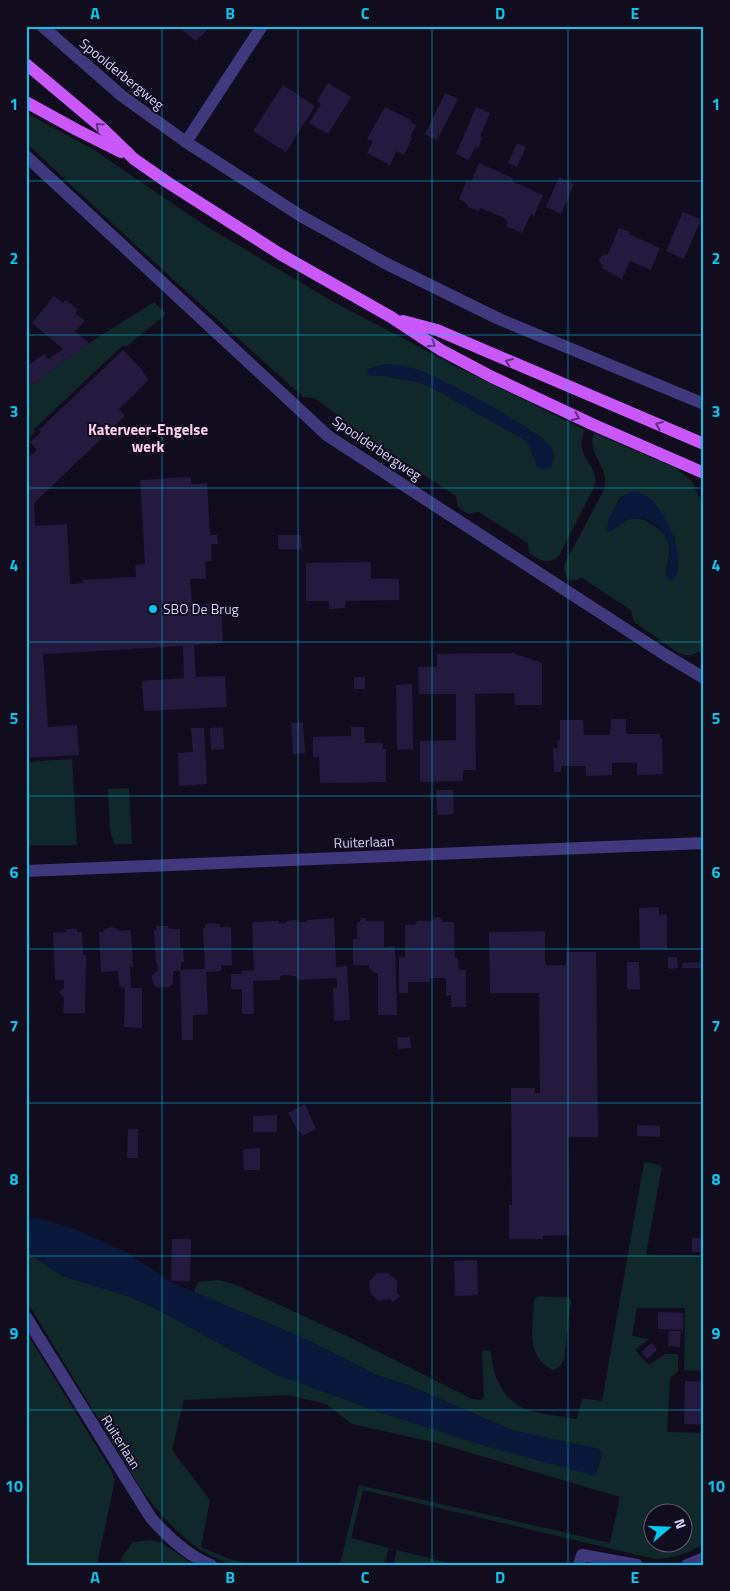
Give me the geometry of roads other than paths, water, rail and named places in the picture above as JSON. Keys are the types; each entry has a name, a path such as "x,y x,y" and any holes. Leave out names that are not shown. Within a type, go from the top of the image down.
{"main road":[{"path":"26,64 134,159 280,254 391,317 441,350 492,377 594,425 704,473"},
{"path":"26,102 134,159"},
{"path":"391,317 437,330 704,444"}],"street":[{"name":"Spoolderbergweg","path":"42,26 122,96 186,142 301,216 392,266 499,319 704,404"},
{"path":"186,142 262,26"},
{"name":"Spoolderbergweg","path":"26,156 328,436 704,678"},
{"name":"Ruiterlaan","path":"26,871 704,843"},
{"name":"Ruiterlaan","path":"26,1317 151,1518 176,1543 189,1553 211,1565"},
{"path":"579,1565 582,1555 637,1565"},
{"path":"687,1565 704,1558"}],"water":[{"path":"385,364 419,370 448,383 511,418 530,430 552,449 554,458 551,467 543,469 537,467 531,449 525,440 436,390 419,382 369,375 367,372 369,369"},
{"path":"630,492 641,493 652,501 659,508 670,527 678,558 677,574 672,580 667,577 670,554 669,544 659,527 648,520 635,518 625,521 609,532 607,530 614,508 621,498"},
{"path":"36,1218 69,1227 128,1253 173,1283 303,1338 376,1375 410,1386 512,1430 600,1449 602,1453 596,1474 592,1475 478,1444 382,1413 272,1373 157,1309 125,1295 62,1276 26,1252 26,1219"}],"place":[{"name":"SBO De Brug","path":"153,609"}],"district":[{"name":"Katerveer-Engelse werk","path":"148,438"}]}
